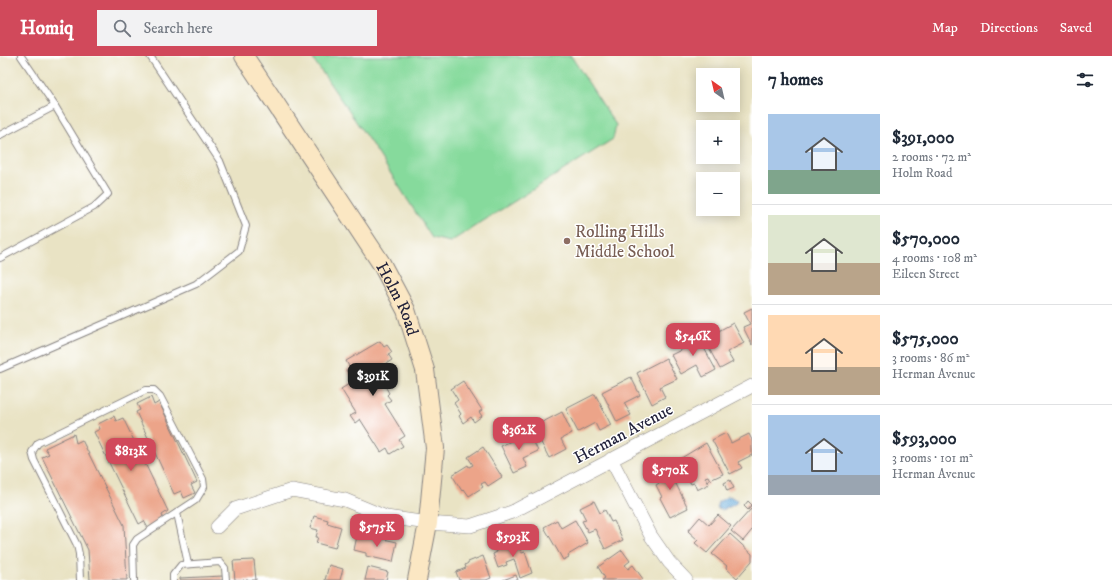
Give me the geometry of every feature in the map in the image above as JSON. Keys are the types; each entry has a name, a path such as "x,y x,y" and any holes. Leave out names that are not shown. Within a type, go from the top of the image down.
{"street":[{"name":"Holm Road","path":"244,56 381,262 406,310 426,370 435,448 428,523 417,580"},
{"name":"Herman Avenue","path":"217,527 235,509 292,490 345,500 386,517 428,523 470,526 512,512 752,386"},
{"path":"611,459 650,536 669,562 686,580"}],"lane":[{"path":"0,258 94,207 108,194 55,106 21,56"},
{"path":"0,369 196,284 240,252 246,226 220,161 150,56"},
{"path":"0,135 55,106"},
{"path":"80,580 79,554 77,545 34,460 32,452 38,443 146,390 154,390 160,396 203,480 204,487 196,500 137,539 133,545 134,580"},
{"path":"177,513 188,564"},
{"path":"173,580 173,575 181,565 220,562 225,568 226,580"}],"green space":[{"path":"313,56 571,56 616,125 613,139 450,242 432,238 377,152 313,59"}],"water":[{"path":"729,496 736,499 737,502 722,510 718,509 718,502"}],"building":[{"path":"752,308 752,345 743,327 750,324 744,312"},
{"path":"733,323 744,343 727,352 733,362 720,369 704,339"},
{"path":"697,335 716,370 703,377 697,365 681,374 671,355 683,349 680,344"},
{"path":"380,341 384,347 387,345 392,352 388,354 392,360 376,370 389,393 387,395 391,400 385,404 405,436 399,440 403,446 390,454 387,448 381,452 360,419 355,423 350,416 356,413 341,389 354,381 346,370 350,368 346,361"},
{"path":"666,358 677,379 660,387 665,397 652,404 637,373"},
{"path":"631,377 640,395 624,403 631,415 617,422 602,392"},
{"path":"463,381 482,410 479,412 482,416 474,422 471,417 463,423 459,416 461,414 454,403 458,400 451,389"},
{"path":"595,394 611,425 599,431 595,423 578,432 566,409"},
{"path":"151,397 154,405 159,402 197,482 191,485 195,493 184,498 181,491 174,494 136,412 140,410 137,404"},
{"path":"562,412 572,433 561,439 566,449 549,458 533,427"},
{"path":"114,416 116,421 123,418 168,511 162,515 164,520 148,528 144,521 139,524 94,432 100,429 98,424"},
{"path":"529,432 538,451 523,458 527,467 514,473 501,446"},
{"path":"726,433 731,443 749,434 752,440 752,455 738,462 742,468 730,474 712,440"},
{"path":"74,434 76,443 82,440 124,525 127,580 90,580 88,550 42,457 49,454 45,448"},
{"path":"706,443 723,474 710,480 708,476 705,477 709,484 697,490 694,483 691,484 678,460"},
{"path":"483,447 502,477 488,486 485,482 481,484 483,487 469,496 464,489 462,491 452,475 468,465 469,467 473,465 468,457"},
{"path":"668,463 675,477 673,478 688,508 670,517 660,498 662,497 656,485 661,482 655,470"},
{"path":"730,480 734,488 727,491 724,483"},
{"path":"594,501 600,513 605,510 611,522 614,521 623,540 605,549 595,529 588,532 582,521 586,520 580,508"},
{"path":"748,501 752,505 748,510 744,506"},
{"path":"752,508 752,530 743,541 731,531"},
{"path":"718,515 731,526 707,553 695,543 698,540 688,531 700,517 709,525"},
{"path":"314,516 328,520 327,523 341,527 335,548 316,543 318,530 310,528"},
{"path":"557,520 561,528 575,520 588,543 568,555 569,557 563,560 544,527"},
{"path":"730,534 752,554 752,561 737,578 726,568 727,566 712,554"},
{"path":"357,536 370,539 370,536 397,542 393,562 366,556 366,553 354,550"},
{"path":"517,541 522,553 525,552 532,573 520,578 514,559 506,562 507,565 498,568 493,554 497,552 496,548"},
{"path":"622,550 630,561 625,565 628,569 633,565 643,579 602,580 605,578 598,567"},
{"path":"483,556 491,578 486,580 459,580 456,572 466,568 465,565 468,562"},
{"path":"254,560 256,580 235,580 233,561"},
{"path":"329,565 343,569 340,580 325,580"},
{"path":"368,567 388,572 386,580 365,580"},
{"path":"516,575 518,580 503,580"},
{"path":"223,576 223,580 180,580 180,578"}],"place":[{"name":"Rolling Hills Middle School","path":"567,241"}]}
